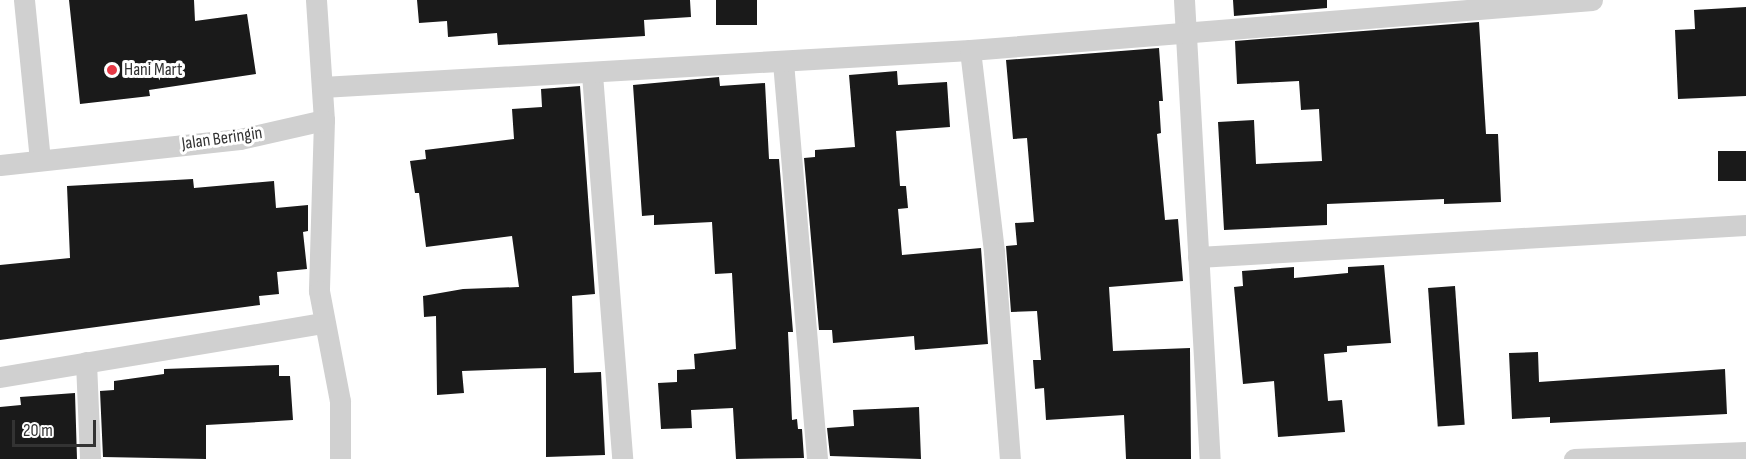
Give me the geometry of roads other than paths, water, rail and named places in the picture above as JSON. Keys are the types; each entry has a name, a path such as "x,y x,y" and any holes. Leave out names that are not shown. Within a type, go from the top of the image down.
{"street":[{"path":"24,0 40,159"},
{"path":"316,0 324,120 318,291 322,323 340,401 340,459"},
{"path":"1184,0 1210,459"},
{"path":"322,87 592,74 969,50 1186,30 1592,0"},
{"path":"969,50 994,252 1011,459"},
{"path":"783,62 817,459"},
{"path":"592,74 622,459"},
{"name":"Jalan Beringin","path":"0,165 240,139 324,120"},
{"path":"1198,257 1746,225"},
{"path":"0,377 322,323"},
{"path":"86,362 90,459"},
{"path":"1574,459 1746,452"}],"place":[{"name":"Hani Mart","path":"112,70"}]}
